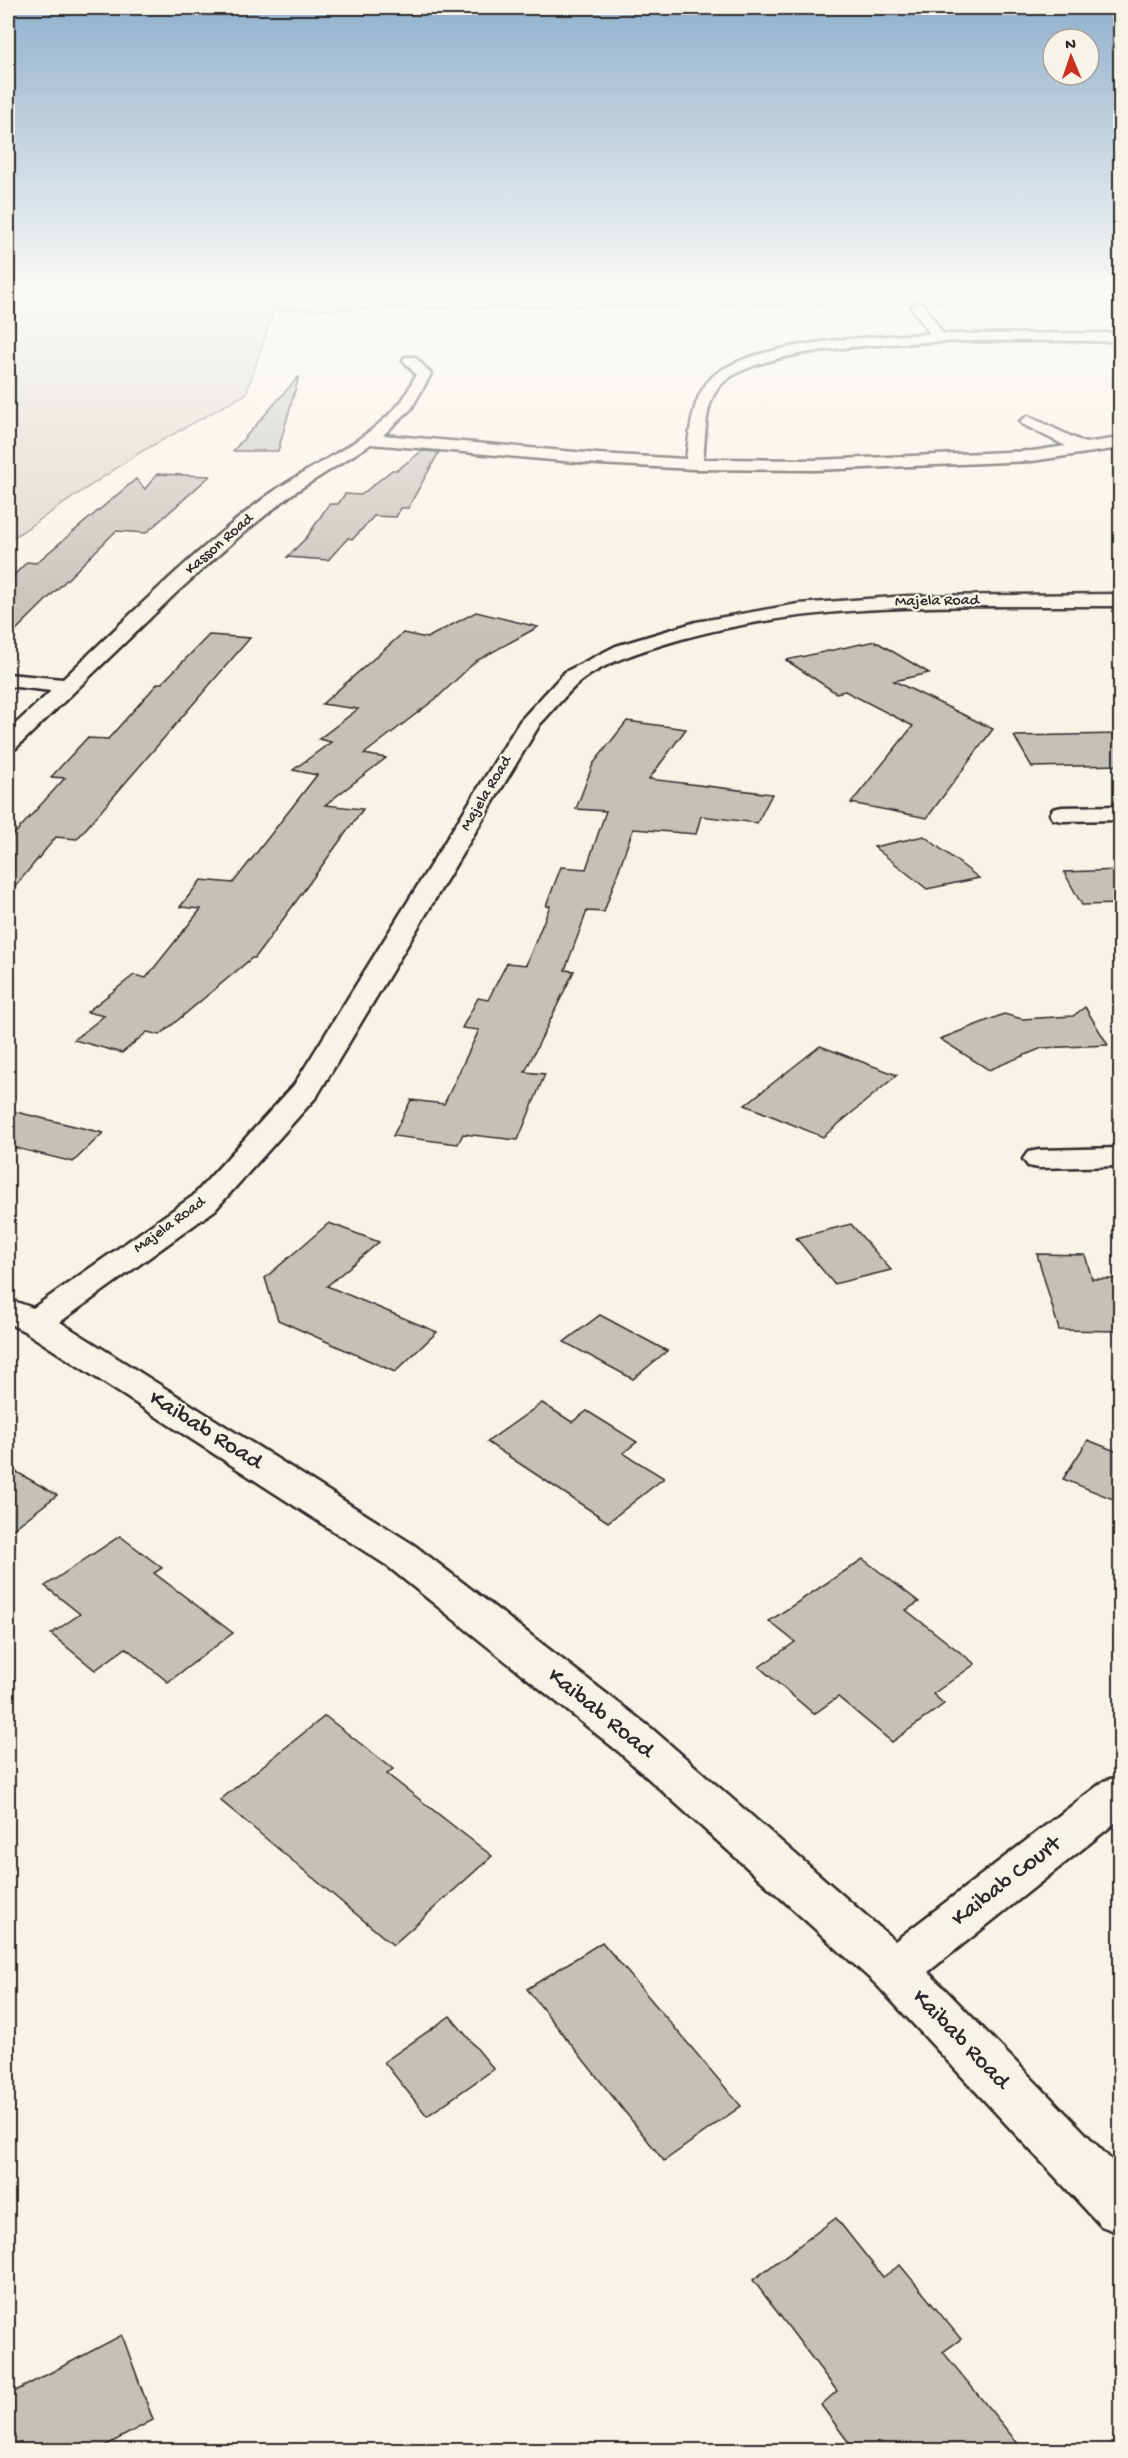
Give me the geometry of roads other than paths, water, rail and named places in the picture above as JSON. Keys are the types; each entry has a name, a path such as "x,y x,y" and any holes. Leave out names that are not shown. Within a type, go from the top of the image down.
{"street":[{"name":"Kasson Road","path":"8,743 198,564 269,503 309,474 370,439 406,405"},
{"path":"694,464 705,405"},
{"path":"1028,422 1082,448"},
{"path":"370,439 598,459 694,464 816,465 1032,456 1120,442"},
{"name":"Majela Road","path":"22,1316 204,1203 306,1090 531,721 573,677 623,650 639,645 696,628 798,609 908,602 1120,600"},
{"path":"8,680 69,686"},
{"path":"1062,814 1120,813"},
{"path":"1039,1159 1120,1157"},
{"name":"Kaibab Road","path":"22,1316 400,1555 635,1740 894,1970 1120,2207"},
{"name":"Kaibab Court","path":"894,1970 1120,1794"}]}
